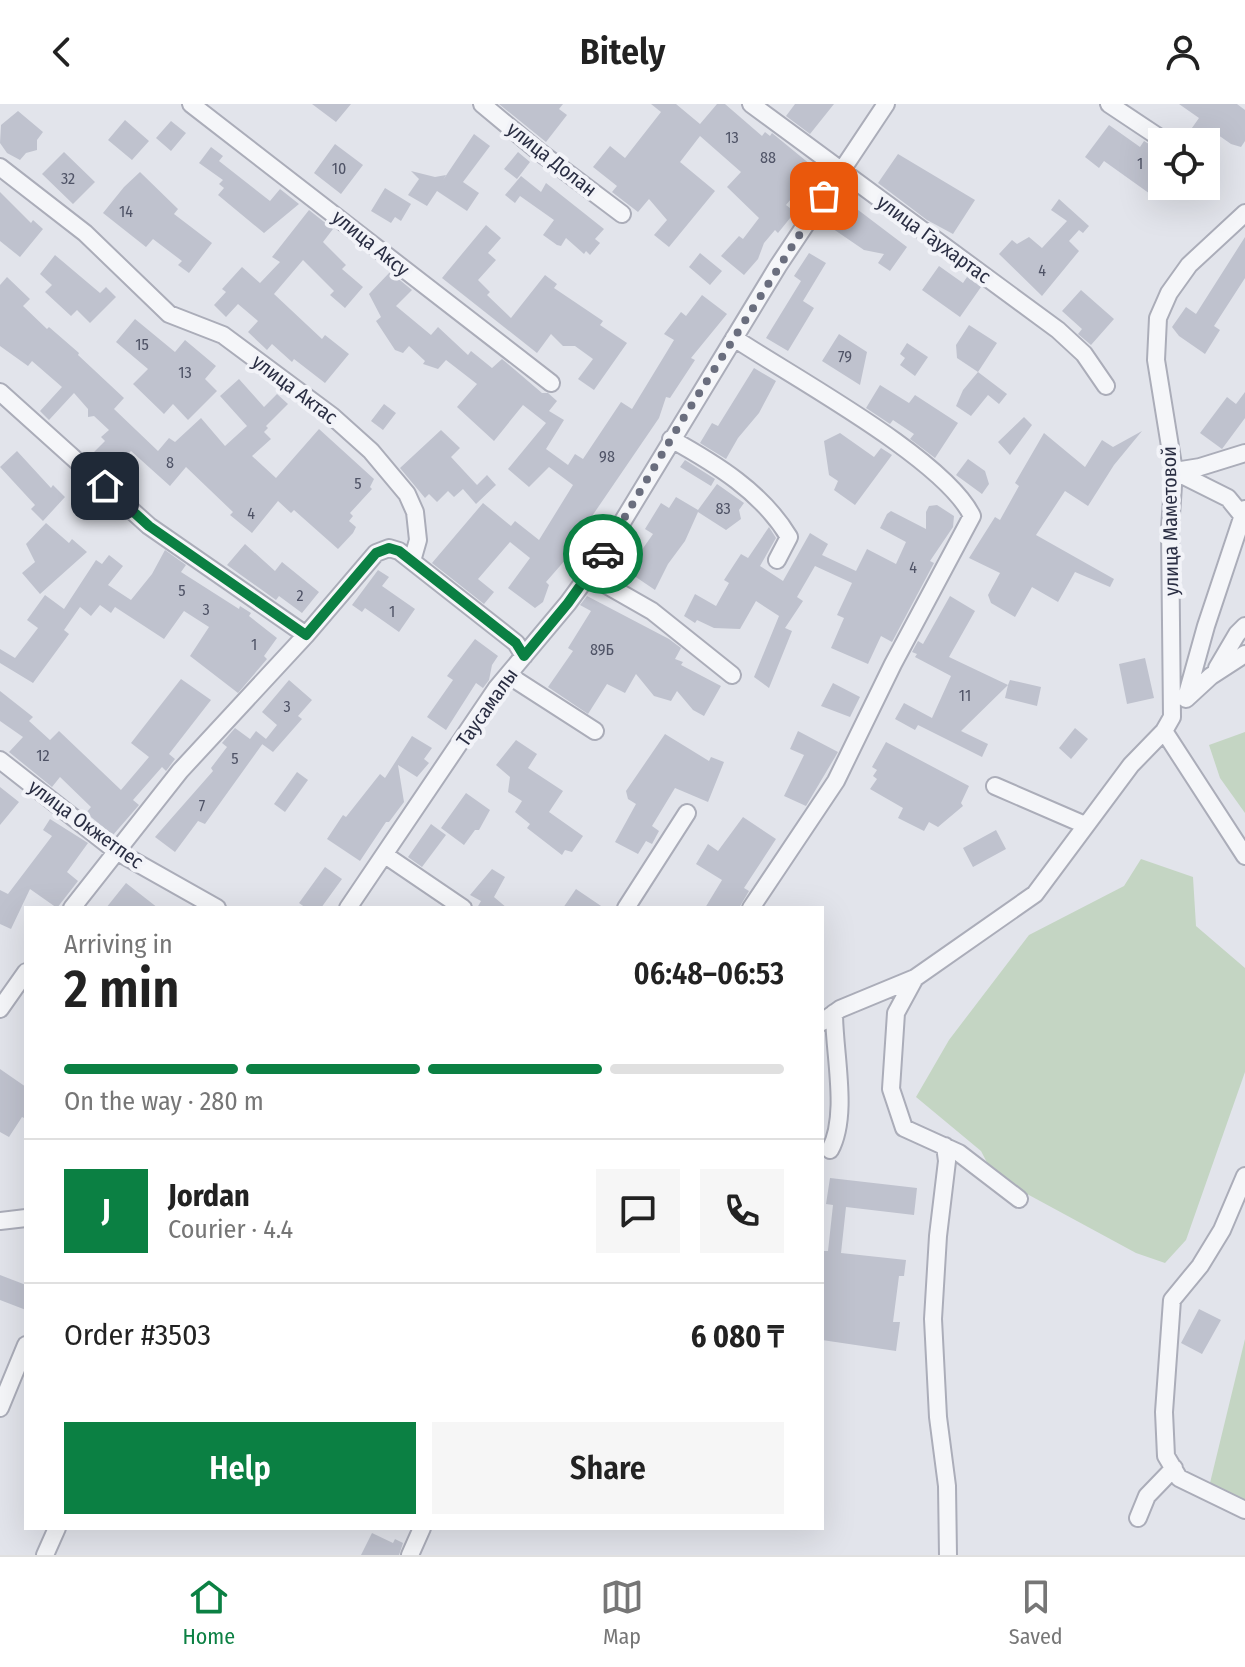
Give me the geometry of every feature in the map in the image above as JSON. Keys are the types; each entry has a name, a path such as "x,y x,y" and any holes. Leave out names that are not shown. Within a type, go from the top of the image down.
{"street":[{"name":"улица Аксу","path":"191,104 551,383"},
{"name":"улица Долан","path":"482,104 622,214"},
{"name":"улица Гаухартас","path":"751,104 1058,330 1084,354 1106,386"},
{"name":"Таусамалы","path":"349,906 508,675 589,575 734,338 886,104"},
{"path":"1109,104 1148,130"},
{"name":"улица Актас","path":"0,167 85,233 169,314 223,335 332,416 371,451 407,494 415,512 418,540 412,561"},
{"name":"улица Маметовой","path":"1180,704 1173,673 1170,529 1174,471 1156,360 1158,318 1169,293 1189,265 1245,213"},
{"path":"734,338 879,430 964,499 972,516 893,664 836,781 752,906"},
{"path":"0,392 149,526 306,635"},
{"path":"671,439 709,461 751,492 778,519 789,537 777,560"},
{"path":"1174,471 1200,467 1245,453"},
{"path":"830,1150 838,1137 839,1106 828,1018 915,978 1035,894 1131,765 1164,731 1180,704 1244,515 1228,498 1174,471"},
{"path":"74,906 180,771 306,635 376,553 389,548 412,561 516,643 524,656"},
{"path":"589,575 652,611 732,675"},
{"path":"1211,676 1245,626"},
{"path":"1180,704 1211,676 1245,654"},
{"path":"508,675 595,731"},
{"path":"1164,731 1245,856"},
{"name":"улица Окжетпес","path":"0,760 116,851 213,906"},
{"path":"995,786 1085,825"},
{"path":"627,906 687,813"},
{"path":"385,855 460,906"},
{"path":"0,1009 24,975"},
{"path":"915,978 896,1013 891,1089 904,1128 959,1153 1019,1199"},
{"path":"945,1146 947,1161 933,1319 938,1417 947,1486 948,1555"},
{"path":"1245,1176 1222,1230 1200,1266 1172,1300 1164,1412 1166,1456 1179,1478 1245,1510"},
{"path":"0,1221 24,1218"},
{"path":"0,1408 24,1350"},
{"path":"1138,1518 1147,1496 1174,1468"},
{"path":"45,1555 56,1530"},
{"path":"410,1555 421,1530"}],"green space":[{"path":"1245,732 1245,813 1220,778 1209,745"},
{"path":"1141,859 1193,877 1196,926 1245,968 1245,1072 1186,1240 1165,1263 1136,1253 994,1176 981,1151 916,1097 949,1040 1029,935 1124,886"},
{"path":"1245,1339 1245,1503 1235,1501 1210,1483"}],"building":[{"path":"312,104 351,104 336,122"},
{"path":"499,104 563,104 559,109 567,115 546,142"},
{"path":"651,104 676,104 700,124 717,104 725,104 762,136 765,132 770,136 772,133 816,169 786,205 795,212 778,233 775,230 764,243 758,259 744,275 721,256 739,236 743,239 759,218 727,187 741,172 700,136 680,162 715,191 669,247 654,235 667,220 649,199 638,212 612,192 617,186 593,167 610,146 625,158 661,112"},
{"path":"795,104 834,104 810,134 786,116"},
{"path":"1179,104 1237,104 1245,110 1245,141 1241,147 1220,136 1220,128 1192,128 1199,118"},
{"path":"18,111 43,132 37,140 37,150 26,153 20,160 7,153 0,143 1,125"},
{"path":"125,120 149,141 132,160 108,140"},
{"path":"171,121 186,133 171,151 156,138"},
{"path":"1109,125 1140,147 1144,141 1148,143 1148,192 1104,161 1099,168 1085,157"},
{"path":"474,134 490,146 463,182 479,193 467,211 437,191 427,206 408,195 419,179 411,171 435,177 446,175 443,180"},
{"path":"335,144 363,165 341,194 314,173"},
{"path":"211,147 223,156 219,161 270,201 280,189 299,204 264,233 218,195 224,188 219,184 223,180 199,163"},
{"path":"64,152 95,182 73,204 42,174"},
{"path":"518,152 530,162 517,179 504,169"},
{"path":"898,154 975,200 953,234 927,220 878,183"},
{"path":"140,172 178,209 174,214 212,243 189,273 178,265 182,261 153,239 146,247 103,213"},
{"path":"521,176 541,192 546,183 604,229 595,239 600,243 590,255 586,251 584,254 566,238 561,246 557,245 543,235 554,220 520,196 515,203 505,195"},
{"path":"385,188 411,204 401,221 395,217 391,223 371,211"},
{"path":"0,192 31,223 33,220 43,229 20,257 0,241"},
{"path":"841,197 907,247 890,271 878,263 884,254 864,250 823,222"},
{"path":"1059,199 1089,226 1083,233 1079,230 1069,241 1079,251 1042,296 999,254 1012,240 1017,244 1029,237 1042,248 1067,221 1051,210"},
{"path":"309,210 333,229 323,242 346,265 342,269 363,287 345,308 330,295 334,291 303,260 274,294 322,339 325,335 349,354 325,383 294,359 292,362 272,344 267,350 248,332 258,321 238,304 226,317 214,305 226,292 222,289 242,267 260,283 280,262 272,257"},
{"path":"486,225 501,238 488,253 496,260 478,280 490,292 487,295 511,318 545,275 557,284 554,288 603,321 600,325 627,343 594,390 578,379 593,359 575,346 563,346 551,334 537,353 442,278"},
{"path":"1245,237 1245,278 1214,326 1220,330 1205,354 1179,336 1172,327 1186,307 1196,314"},
{"path":"700,253 722,271 710,285 689,267"},
{"path":"809,253 826,263 803,301 814,308 788,351 766,338 801,281 794,276"},
{"path":"55,255 100,293 106,287 116,297 90,323 77,310 71,316 45,292 52,285 40,274"},
{"path":"939,266 963,283 967,277 981,287 960,317 922,290"},
{"path":"390,272 412,290 396,306 431,335 438,327 468,355 471,351 492,368 502,359 542,393 548,393 557,401 549,411 564,420 546,449 568,465 575,454 583,459 621,402 632,409 674,340 664,334 681,312 686,316 702,295 727,314 691,358 695,360 670,398 666,397 659,418 588,522 594,527 546,582 549,585 543,602 535,608 508,588 530,558 510,542 478,579 494,592 484,604 432,563 483,503 511,526 515,521 539,540 573,485 549,467 529,487 508,469 546,423 523,405 494,441 457,407 477,384 446,360 438,369 423,364 425,361 409,346 403,353 395,350 376,321 381,317 369,294"},
{"path":"7,277 30,299 23,306 79,353 124,398 114,409 158,451 169,438 175,442 201,418 225,446 247,426 220,396 239,379 264,407 277,394 288,404 266,426 268,428 264,432 271,439 252,456 276,478 319,429 374,479 372,489 350,513 353,516 349,521 356,527 353,533 338,549 294,510 291,513 278,501 252,533 230,515 233,512 186,467 170,486 131,451 110,472 92,454 105,441 101,437 109,430 94,416 88,417 88,409 74,393 49,420 40,411 62,387 32,361 28,366 0,346 0,285"},
{"path":"1081,290 1114,319 1091,345 1078,334 1082,329 1062,311"},
{"path":"135,319 175,352 185,340 216,366 205,379 217,391 188,420 173,404 164,414 133,384 148,369 116,342"},
{"path":"969,325 997,343 978,372 957,358 956,345"},
{"path":"839,334 867,352 860,385 822,361"},
{"path":"907,343 928,357 915,376 900,365 905,358 900,354"},
{"path":"754,368 776,381 759,413 738,438 726,459 700,443 712,423 718,426"},
{"path":"978,372 1007,394 999,404 988,395 971,416 956,406 963,390"},
{"path":"880,385 909,403 915,395 958,423 935,458 910,439 914,434 893,420 890,424 866,408"},
{"path":"1245,392 1245,418 1222,449 1200,433 1227,397 1236,404"},
{"path":"384,404 396,413 383,430 371,421"},
{"path":"1024,417 1032,425 1010,455 998,442"},
{"path":"441,430 460,448 451,457 477,485 487,475 496,485 476,504 463,489 454,497 448,491 437,502 429,494 425,498 400,468"},
{"path":"1142,431 1114,465 1088,506 1065,491 1036,535 1114,579 1110,587 1075,572 1058,602 1032,587 1015,617 991,603 988,595 1000,573 969,558 995,517 1000,520 1019,486 1015,483 1044,433 1085,467 1102,440 1113,447"},
{"path":"840,433 874,457 881,448 892,455 855,505 834,490 838,481 829,475 824,441"},
{"path":"17,451 51,488 53,485 65,497 43,521 31,509 35,505 0,467"},
{"path":"968,459 985,471 989,484 982,494 956,475"},
{"path":"685,460 715,479 711,486 680,467"},
{"path":"717,484 744,503 739,510 741,519 726,530 698,512 685,541 668,564 655,590 627,571 653,534 645,529 661,503 669,508 676,497 698,510"},
{"path":"937,505 954,516 953,527 930,561 934,563 892,642 881,636 868,664 831,648 844,618 837,615 852,583 815,566 797,597 803,601 785,628 792,631 769,688 754,677 779,616 756,601 740,629 714,628 697,620 695,623 684,616 695,594 716,606 729,583 724,580 741,554 748,558 769,527 776,538 760,566 783,581 810,533 828,544 822,555 856,571 867,549 896,564 906,542 880,528 887,514 891,511 926,529 926,512 929,506"},
{"path":"46,523 69,543 72,539 87,552 40,594 22,573 35,562 26,544"},
{"path":"245,544 275,571 282,562 319,592 302,613 279,596 276,600 227,565"},
{"path":"165,550 186,565 181,572 239,609 240,606 251,613 249,616 277,638 264,656 267,659 238,693 190,656 209,627 184,611 164,639 115,607 111,613 100,605 91,616 80,607 64,630 69,634 33,683 0,663 0,649 15,658 38,628 27,620 45,595 64,609 96,560 102,564 109,555 123,566 108,585 131,600 152,574"},
{"path":"378,570 389,577 382,586 415,609 399,632 365,608 362,612 352,605"},
{"path":"587,596 669,639 681,648 675,659 683,662 681,665 721,686 704,716 693,710 677,691 671,701 654,696 636,674 625,693 607,684 588,714 548,687 573,651 568,648 591,611 580,605"},
{"path":"950,596 975,611 949,657 1008,685 961,731 988,744 982,757 918,725 915,730 895,719 904,703 932,718 951,676 915,657 917,654 912,652 918,641 923,644"},
{"path":"475,639 498,656 492,665 489,680 483,688 476,683 446,730 427,717 453,680 447,676"},
{"path":"1145,658 1154,698 1127,704 1119,664"},
{"path":"181,679 211,700 169,754 175,759 166,771 162,767 133,800 139,805 113,835 86,813 91,807 60,777 52,787 9,752 23,737 0,721 0,691 33,717 29,721 50,740 59,731 121,790 149,757 131,743"},
{"path":"289,680 312,700 298,716 302,719 273,752 262,744 277,725 262,712"},
{"path":"1010,680 1041,687 1037,706 1005,698"},
{"path":"833,683 860,697 850,717 821,706"},
{"path":"235,728 250,739 256,731 266,739 205,824 198,821 175,852 155,837 213,771 211,768 227,747 222,743"},
{"path":"1075,728 1088,739 1071,759 1059,748"},
{"path":"798,731 838,752 806,806 784,796 804,755 790,749"},
{"path":"665,734 709,761 711,757 724,762 708,802 675,788 652,826 659,831 652,844 646,841 638,854 615,842 636,804 628,799 626,791"},
{"path":"412,736 432,748 424,759 429,763 417,777 398,765 404,802 386,822 360,861 327,839 343,815 346,817 380,774 385,778"},
{"path":"516,740 537,754 528,768 563,791 549,812 583,836 572,852 565,850 562,855 527,828 530,824 515,812 522,801 508,792 510,777 496,765"},
{"path":"886,742 969,786 961,803 963,806 938,827 929,822 924,831 898,818 903,808 870,789 877,779 873,776 877,770 872,767"},
{"path":"297,772 308,780 285,812 274,804"},
{"path":"0,787 19,802 0,825"},
{"path":"466,793 490,810 479,830 475,830 464,845 441,828"},
{"path":"743,817 776,839 744,888 749,891 740,906 706,906 722,880 696,864 708,844 718,851"},
{"path":"50,819 88,843 67,872 78,881 59,906 30,889 11,929 0,924 0,890 8,894 52,836 43,830"},
{"path":"431,824 446,835 422,867 408,857"},
{"path":"996,830 1006,849 973,867 963,848"},
{"path":"325,867 342,879 322,906 303,906 299,903"},
{"path":"492,869 505,877 494,897 505,906 478,906 481,901 470,895"},
{"path":"126,883 155,906 108,906"},
{"path":"576,889 601,906 564,906"},
{"path":"0,1069 24,1086 24,1118 9,1137 0,1132"},
{"path":"830,1178 917,1188 914,1215 846,1207 841,1253 906,1260 904,1276 899,1276 893,1322 900,1322 896,1351 824,1340 824,1251 828,1251 833,1205 826,1204"},
{"path":"0,1275 24,1284 24,1309 0,1300"},
{"path":"1199,1309 1221,1320 1202,1354 1181,1343"},
{"path":"372,1533 393,1543 395,1539 403,1543 399,1555 361,1555"}],"way so far":[{"path":"603,554 681,422 824,196"}],"route":[{"path":"105,486 149,526 306,635 376,553 389,548 399,551 516,643 524,656 603,554"}]}
